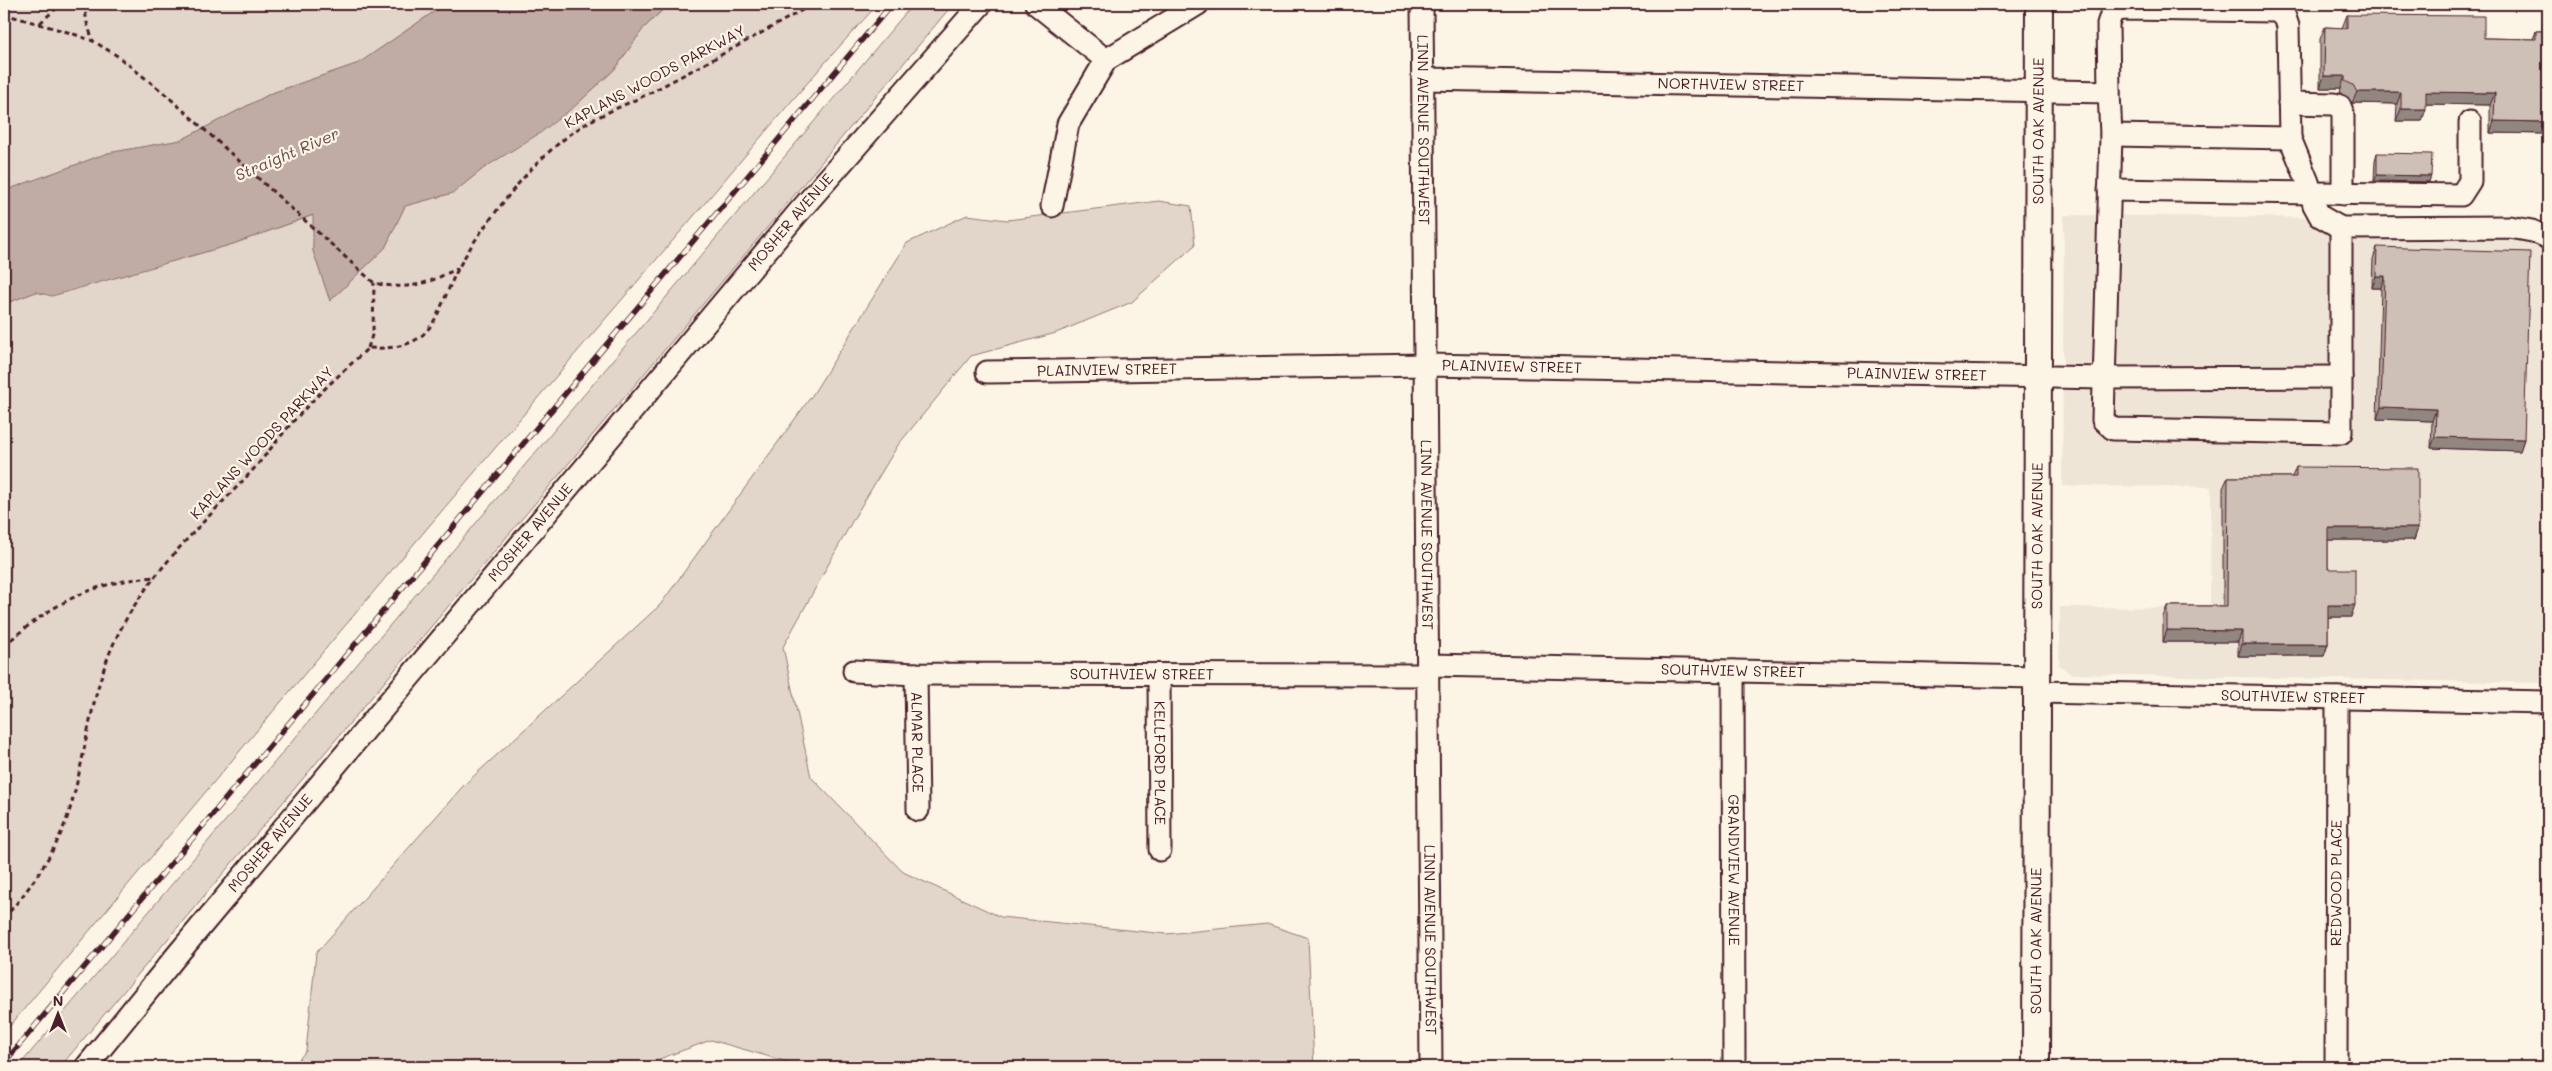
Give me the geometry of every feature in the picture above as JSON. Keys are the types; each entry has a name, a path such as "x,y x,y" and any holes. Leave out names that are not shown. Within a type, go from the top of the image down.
{"main road":[{"name":"SOUTH OAK AVENUE","path":"2036,1067 2038,4"}],"street":[{"name":"MOSHER AVENUE","path":"86,1067 177,955 797,214 981,4"},
{"path":"1036,4 1106,60"},
{"path":"1052,206 1068,124 1106,60 1198,4"},
{"name":"LINN AVENUE SOUTHWEST","path":"1422,4 1431,1067"},
{"path":"2341,228 2341,433 2113,430 2103,420 2110,135 2108,24 2112,12 2122,9 2276,11 2285,17 2288,26 2290,138 2308,182 2309,192 2320,216 2341,228 2510,227 2532,230 2548,238"},
{"name":"NORTHVIEW STREET","path":"1423,79 2109,92"},
{"path":"2289,103 2334,104 2340,106 2343,114 2343,194"},
{"path":"2109,190 2461,195 2470,182 2470,122"},
{"path":"2110,135 2290,138"},
{"name":"PLAINVIEW STREET","path":"986,372 1426,365 2103,378 2341,377"},
{"name":"SOUTHVIEW STREET","path":"854,671 916,674 1159,674 1428,670 1733,671 2337,698 2548,702"},
{"name":"GRANDVIEW AVENUE","path":"1733,671 1734,1067"},
{"name":"ALMAR PLACE","path":"916,674 918,810"},
{"name":"KELLFORD PLACE","path":"1159,674 1160,850"},
{"name":"REDWOOD PLACE","path":"2336,1067 2337,698"}],"path":[{"path":"39,23 61,4"},
{"path":"84,4 86,23 93,41"},
{"name":"KAPLANS WOODS PARKWAY","path":"4,918 26,893 54,845 69,811 98,691 113,645 139,598 300,414 368,348 392,348 408,344 420,338 437,319 459,268 471,246 514,189 541,158 562,139 598,118 652,93 814,4"},
{"path":"4,14 39,23 93,41 116,55 164,93 374,283 397,288 416,286 459,268"},
{"path":"368,348 373,332 374,283"},
{"path":"4,646 58,605 108,583 157,577"}],"shaded area":[{"path":"4,4 445,4 359,63 272,93 181,140 108,153 4,191"},
{"path":"669,4 878,4 793,99 328,645 4,1033 4,304 36,292 52,295 233,244 314,215 313,251 330,301 385,248 405,206 453,193 484,168 575,106 615,69 643,29"},
{"path":"913,4 953,4 741,259 60,1067 18,1067"},
{"path":"1159,201 1191,206 1195,245 1132,302 1056,333 971,356 898,445 854,518 783,647 811,777 903,872 1001,917 1167,934 1267,924 1308,938 1314,1067 805,1067 711,1040 654,1061 649,1067 292,1067 306,1051 316,953 464,785 660,605 813,394 907,243 967,215 1007,220"},
{"path":"2064,215 2548,220 2548,683 2071,674 2059,665 2060,607 2210,608 2211,487 2062,486"}],"water":[{"name":"Straight River","path":"445,4 668,4 643,29 615,69 575,106 540,133 484,168 453,193 405,206 385,248 330,301 313,251 313,215 233,244 52,296 36,292 4,304 4,191 108,153 181,140 272,93 359,63"}],"building":[{"path":"2347,15 2484,16 2484,38 2536,39 2536,31 2548,31 2548,122 2494,121 2495,93 2426,92 2426,109 2401,109 2401,92 2357,92 2353,85 2345,81 2345,76 2324,76 2325,27 2347,28"},
{"path":"2377,153 2432,154 2431,176 2377,175"},
{"path":"2377,247 2530,252 2524,439 2435,437 2436,409 2381,407 2385,276 2376,276"},
{"path":"2296,467 2418,468 2418,528 2328,528 2328,569 2355,569 2355,605 2328,605 2328,644 2242,644 2242,631 2167,630 2167,606 2227,606 2228,477 2296,477"}],"railway":[{"path":"4,1063 892,4"}]}
